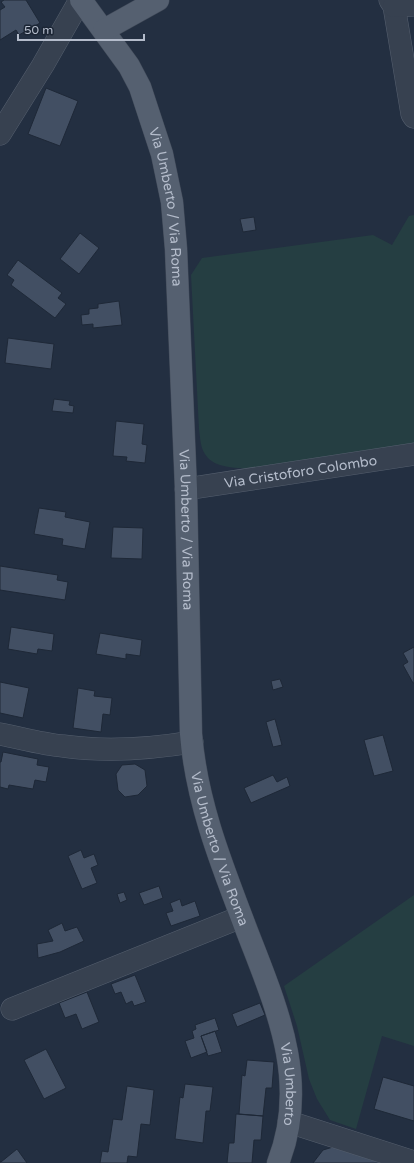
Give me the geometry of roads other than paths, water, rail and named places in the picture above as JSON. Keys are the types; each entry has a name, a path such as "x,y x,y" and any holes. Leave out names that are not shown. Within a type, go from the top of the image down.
{"main road":[{"name":"Via Umberto / Via Roma","path":"80,0 104,30 129,66 140,87 162,154 172,202 176,257 186,489 192,742 194,762 200,796 210,831 241,917 272,994 282,1029"},
{"path":"104,30 158,0"},
{"name":"Via Umberto","path":"278,1163 289,1122 291,1088 286,1044 282,1029"}],"street":[{"path":"0,134 43,65 80,0"},
{"path":"399,4 412,114 414,118"},
{"name":"Via Cristoforo Colombo","path":"186,489 414,454"},
{"path":"0,734 63,746 92,749 156,748 192,742"},
{"path":"12,1010 241,917"},
{"path":"289,1122 414,1162"}]}
